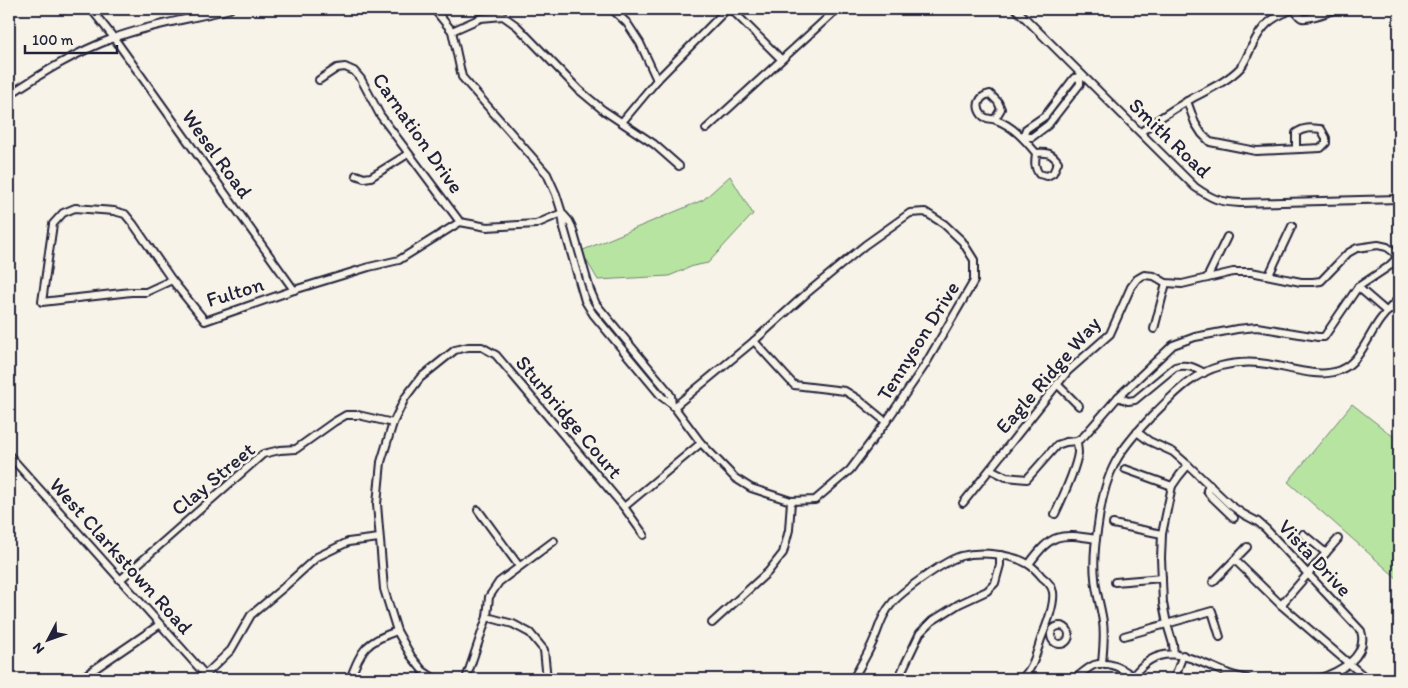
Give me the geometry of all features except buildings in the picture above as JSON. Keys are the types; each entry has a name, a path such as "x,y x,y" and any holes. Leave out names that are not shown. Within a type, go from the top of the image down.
{"street":[{"name":"Wesel Road","path":"91,9 114,38 294,290"},
{"path":"9,95 62,62 114,38 139,30 230,9"},
{"name":"Tennyson Drive","path":"434,9 452,31 462,77 547,174 562,213 572,226 590,290 596,304 668,391 673,406 701,443 735,478 751,488 791,501 815,500 850,470 925,366 974,281 974,260 962,241 944,224 925,212 910,213 865,245 754,341 673,406"},
{"path":"612,9 627,23 640,43 657,80"},
{"path":"622,122 657,80 727,9"},
{"path":"731,9 781,59"},
{"path":"706,129 837,9"},
{"name":"Smith Road","path":"1016,9 1080,76 1141,132 1195,187 1209,197 1225,202 1240,203 1399,199"},
{"path":"1141,132 1159,118 1222,82 1234,73 1242,65 1265,24 1277,16 1293,9 1301,18 1306,18 1337,9"},
{"path":"452,31 480,18 502,16 516,26 579,90 603,110 654,144 678,166"},
{"name":"Carnation Drive","path":"318,80 337,68 345,67 354,70 361,79 380,115 460,222"},
{"path":"1080,76 1080,84 1048,125 1032,137 1023,137 1026,129 1045,116 1074,78 1080,76"},
{"path":"1061,94 1067,100"},
{"path":"1187,101 1195,123 1210,142 1256,151 1296,150 1321,148 1326,143 1326,138 1321,129 1310,127 1301,129 1296,133 1296,150"},
{"path":"995,119 1023,137 1036,153"},
{"path":"356,175 364,178 371,177 408,154"},
{"path":"75,208 114,211 125,214 172,280 146,292 42,302 53,224 63,213 75,208"},
{"path":"294,290 369,267 399,260 460,222 487,227 536,224 562,213"},
{"path":"1269,275 1292,226"},
{"path":"1207,278 1227,237"},
{"name":"Eagle Ridge Way","path":"1378,245 1387,247 1394,253 1396,259 1388,267 1358,287 1324,337 1258,327 1190,338 1173,345 1118,398 1084,436 1077,441 1057,445 1028,479 1006,477 990,469 1068,371 1110,334 1137,279 1144,275 1154,276 1166,282 1182,284 1233,272 1269,275 1301,282 1320,281 1348,253 1357,248 1378,245"},
{"name":"Fulton","path":"172,280 205,321 294,290"},
{"path":"1154,329 1166,282"},
{"path":"1358,287 1387,312"},
{"path":"1102,664 1103,623 1095,579 1094,560 1100,505 1114,464 1136,432 1189,381 1221,366 1258,363 1327,374 1342,370 1353,361 1379,321 1399,298"},
{"path":"1387,312 1399,306"},
{"path":"754,341 794,385 845,391 886,422"},
{"name":"Sturbridge Court","path":"393,424 405,398 420,378 455,350 468,347 482,348 496,355 624,507 644,535"},
{"path":"1118,398 1128,401 1135,400 1176,367 1184,365 1204,373"},
{"path":"1057,384 1079,406"},
{"name":"Clay Street","path":"120,580 263,454 296,449 346,415 358,415 393,424"},
{"path":"393,424 381,462 377,504 384,588 397,631 411,656 423,671 435,679"},
{"name":"Vista Drive","path":"1136,432 1149,441 1173,452 1229,504 1262,525 1361,631 1363,637 1361,648 1348,664 1339,671 1318,679"},
{"path":"1055,514 1076,461 1078,452 1077,441"},
{"path":"624,507 701,443"},
{"name":"West Clarkstown Road","path":"9,455 207,677"},
{"path":"1174,654 1163,603 1162,534 1172,486 1188,465"},
{"path":"963,503 990,469"},
{"path":"1125,469 1172,486"},
{"path":"1210,485 1207,490 1209,494 1234,518"},
{"path":"712,623 768,572 782,553 789,530 791,501"},
{"path":"478,510 519,566"},
{"path":"1113,524 1162,534"},
{"path":"1303,534 1326,553"},
{"path":"1029,564 1049,541 1060,536 1074,535 1096,539"},
{"path":"207,677 231,650 251,615 317,557 348,542 379,538"},
{"path":"1280,605 1338,539"},
{"path":"466,679 487,617 490,597 499,582 554,541"},
{"path":"1213,582 1247,547"},
{"path":"853,679 872,645 880,620 892,602 908,588 952,560 974,554 1000,555 1029,564 1044,578 1052,589 1052,606 1048,632 1029,673 1021,679"},
{"path":"898,679 920,633 932,621 959,604 987,591 995,583 1000,565 1000,555"},
{"path":"1235,560 1280,605 1367,679"},
{"path":"1115,582 1162,578"},
{"path":"1124,636 1212,611 1220,637"},
{"path":"487,617 513,624 530,633 544,650 548,678 602,679"},
{"path":"80,679 159,625"},
{"path":"350,679 359,655 368,645 381,636 397,631"},
{"path":"1075,679 1085,670 1102,664 1117,666 1134,678 1138,669 1147,662 1161,656 1174,654 1183,655 1229,677 1248,679"},
{"path":"1174,679 1183,655"}],"green space":[{"path":"730,176 753,214 708,263 693,266 669,276 598,280 581,251 703,200"},
{"path":"1352,404 1399,441 1399,580 1288,482"}]}
